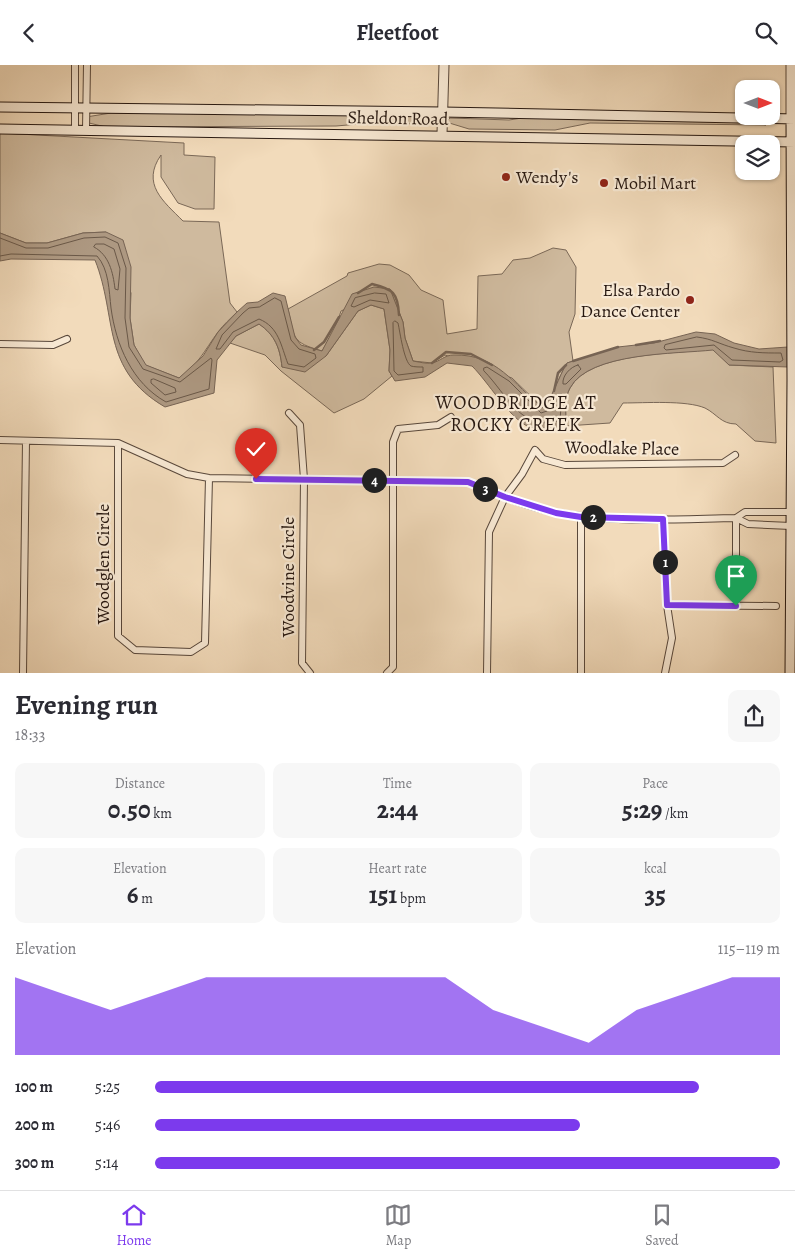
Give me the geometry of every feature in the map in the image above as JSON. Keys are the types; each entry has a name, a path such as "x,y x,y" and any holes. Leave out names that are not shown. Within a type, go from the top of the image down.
{"main road":[{"path":"442,134 444,65"},
{"path":"790,673 793,388 793,119 791,65"},
{"name":"Sheldon Road","path":"0,107 442,111 793,119"},
{"name":"Sheldon Road","path":"0,129 442,134 793,142"}],"street":[{"path":"74,130 75,65"},
{"path":"86,65 86,130"},
{"path":"0,345 53,345 67,339"},
{"name":"Woodvine Circle","path":"289,413 300,425 304,479 302,663 310,673"},
{"path":"387,673 393,667 393,442 398,429 438,425 451,417"},
{"path":"0,440 118,443 188,474 209,478 468,482 505,497 556,513 581,517 736,518 748,524 792,519"},
{"path":"23,673 26,441"},
{"name":"Woodglen Circle","path":"118,443 118,636 135,650 191,652 205,643 209,478"},
{"name":"Woodlake Place","path":"505,497 522,474 535,451 543,459 565,465 724,463 735,455"},
{"path":"487,673 489,532 505,497"},
{"path":"736,518 746,512 792,519"},
{"path":"581,517 581,673"},
{"path":"736,518 736,606"},
{"path":"663,519 667,605 672,638 665,673"},
{"path":"667,605 776,606"}],"shaded area":[{"path":"111,113 408,115 423,118 425,121 420,124 371,123 336,126 106,127 89,123 86,117"},
{"path":"535,116 735,122 735,125 590,123 555,130 469,129 446,122 450,118 509,120"},
{"path":"0,133 184,143 184,155 215,157 214,209 195,209 178,203 161,177 161,155 155,165 153,175 157,191 162,199 183,221 219,222 230,303 237,312 220,329 186,373 179,378 145,365 134,345 130,318 131,293 106,232 83,233 47,243 26,243 0,233"},
{"path":"553,248 566,250 576,267 575,314 569,332 573,361 567,363 543,408 512,378 445,355 432,363 413,361 405,338 403,322 390,289 341,311 335,329 322,351 299,342 294,333 288,309 347,276 348,273 379,264 390,265 409,275 421,290 443,300 447,334 477,329 478,276 502,274 513,260 530,258"},
{"path":"371,305 384,309 390,350 389,371 392,376 364,399 334,413 281,371 265,355 230,343 236,336 259,324 273,337 280,354 282,367 326,356 358,311"},
{"path":"714,349 729,365 773,367 776,443 755,441 736,424 723,421 705,408 697,405 677,403 623,403 610,423 566,426 568,392 580,376 595,367 635,357"}],"water":[{"path":"106,232 123,240 131,267 130,318 134,345 146,365 179,378 203,356 218,332 247,303 258,302 273,293 285,296 295,337 301,345 322,351 352,294 374,287 390,289 403,322 405,338 413,361 432,363 454,355 482,359 503,372 543,408 567,363 618,347 654,343 696,332 715,334 734,343 759,349 788,347 788,367 729,365 713,350 657,354 614,361 595,367 580,376 570,388 566,401 566,426 536,428 527,426 512,414 472,366 447,363 425,377 395,381 389,371 390,350 384,309 371,305 358,311 326,356 305,372 282,367 280,354 273,337 259,324 236,336 217,360 214,393 165,407 144,392 130,376 120,359 114,341 102,281 95,260 11,259 0,261 0,233 26,243 47,243 83,233"}],"waterway":[{"path":"358,293 372,284 390,290 396,297 399,315"},
{"path":"314,350 324,342 339,317"},
{"path":"636,345 660,341"},
{"path":"573,361 618,347"},
{"path":"432,363 446,352 471,354 492,365"},
{"path":"554,391 558,373 566,365"}],"place":[{"name":"Wendy's","path":"506,177"},
{"name":"Mobil Mart","path":"604,183"},
{"name":"Elsa Pardo Dance Center","path":"690,300"}],"district":[{"name":"WOODBRIDGE AT ROCKY CREEK","path":"516,413"}],"route":[{"path":"256,479 468,482 505,497 556,513 581,517 663,519 667,605 736,606"}]}
